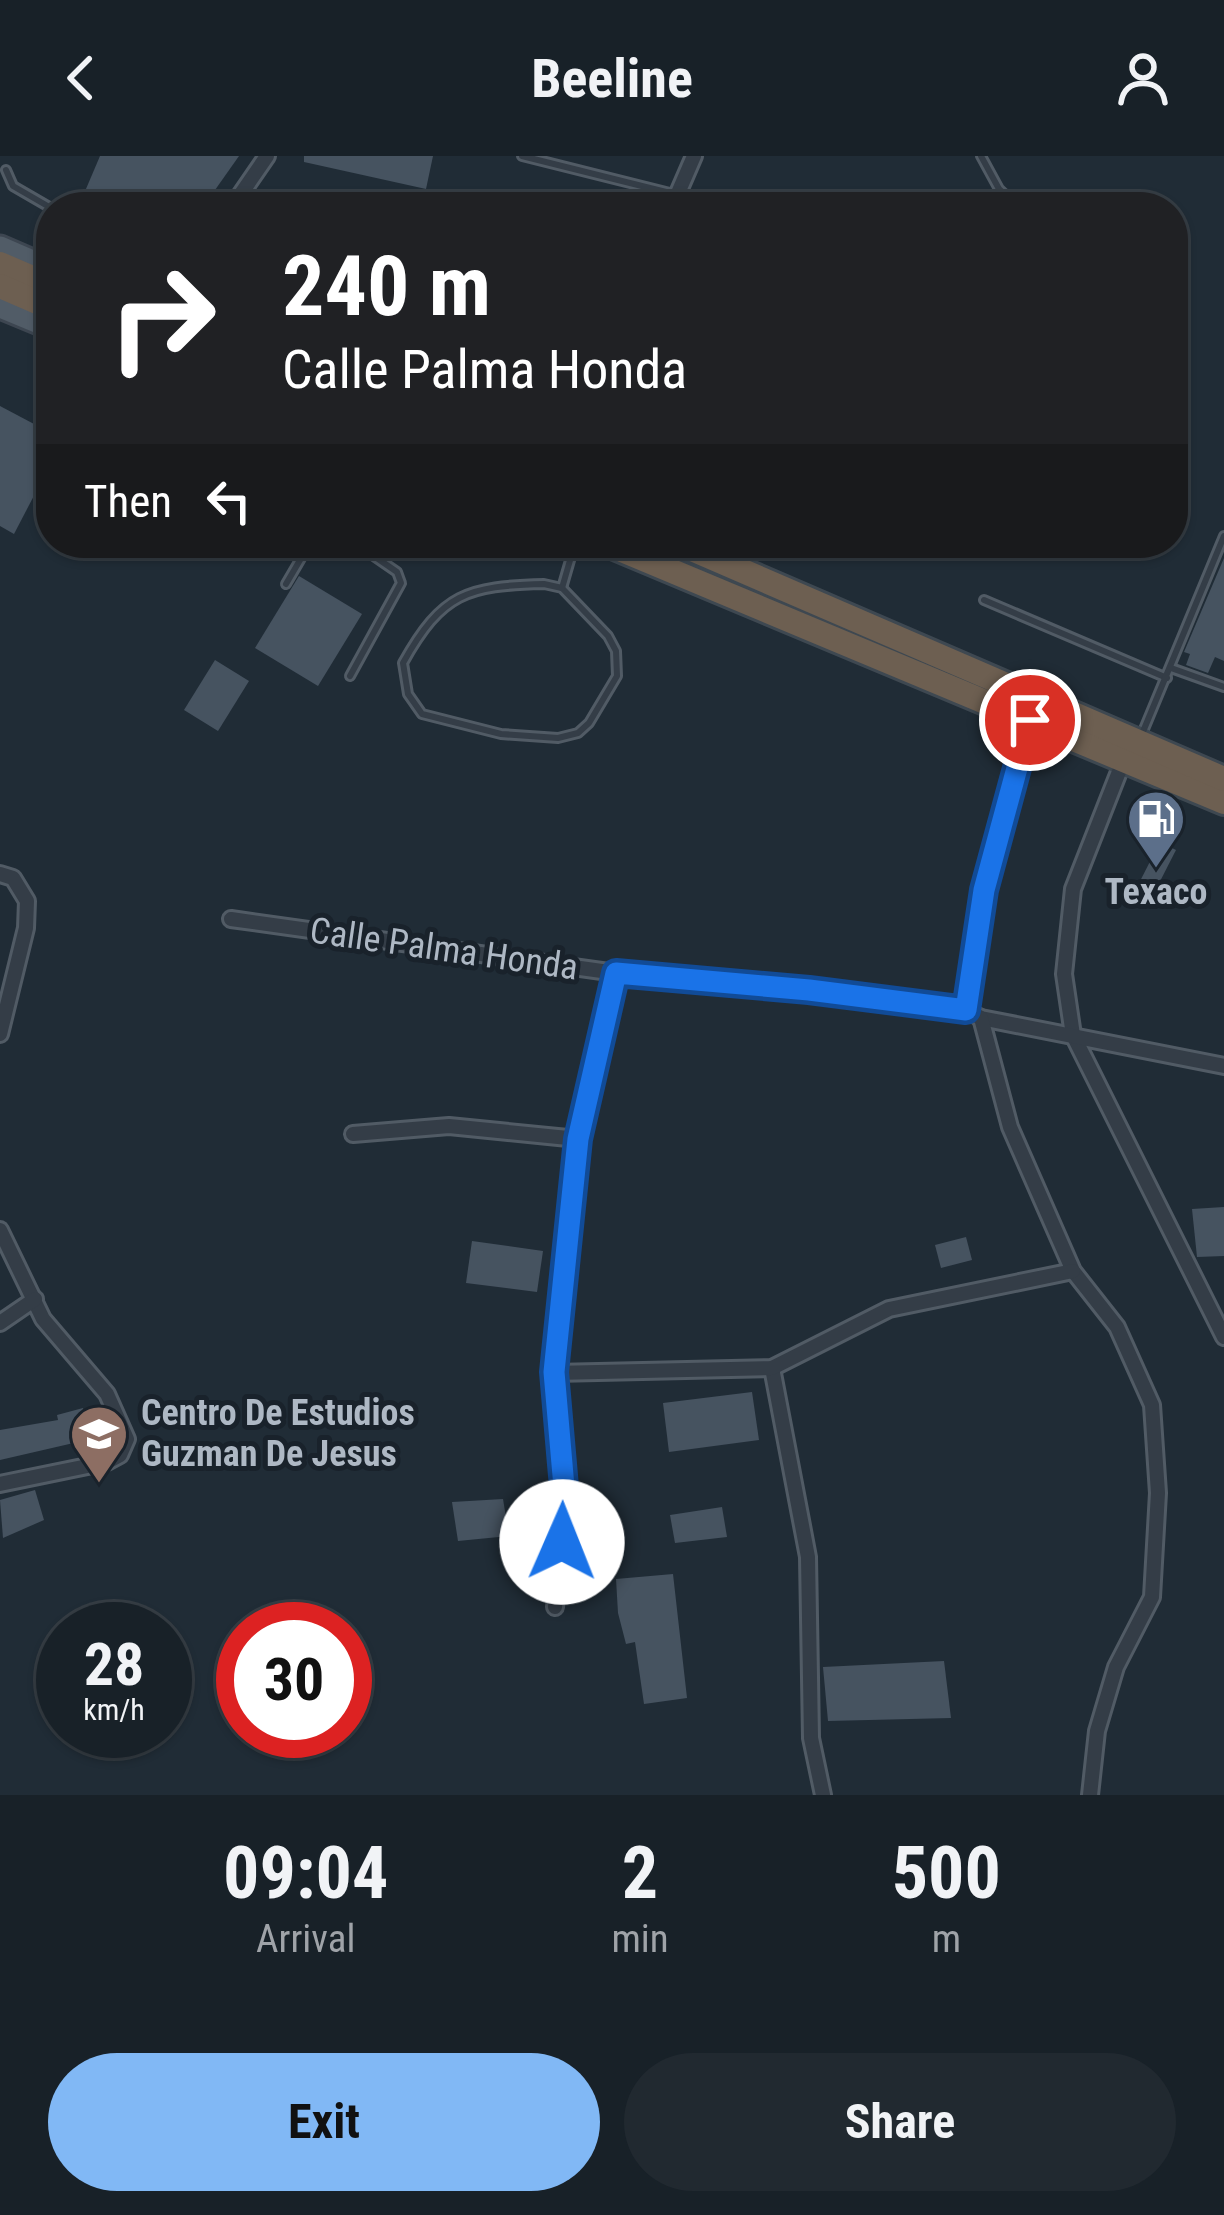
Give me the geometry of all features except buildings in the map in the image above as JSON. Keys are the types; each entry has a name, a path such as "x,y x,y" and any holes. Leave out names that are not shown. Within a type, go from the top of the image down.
{"highway":[{"path":"0,264 36,280"},
{"path":"0,286 36,302"},
{"path":"641,558 1030,720 1224,779"},
{"path":"711,558 1132,751 1224,802"}],"main road":[{"path":"0,247 36,262"},
{"path":"0,307 36,322"}],"street":[{"path":"242,192 267,156"},
{"path":"679,192 694,156"},
{"path":"966,1010 984,890 1030,720"},
{"path":"1132,751 1073,889 1064,974 1073,1035 1224,1337"},
{"path":"0,874 13,878 27,901 26,928 0,1034"},
{"name":"Calle Palma Honda","path":"231,919 616,973 966,1010 981,1018 1224,1066"},
{"path":"554,1607 566,1510 554,1372 578,1139 616,973"},
{"path":"981,1018 1010,1127 1073,1270 1117,1327 1152,1405 1158,1493 1151,1597 1116,1667 1096,1730 1090,1795"},
{"path":"352,1135 449,1126 578,1139"},
{"path":"0,1230 43,1319 106,1394 127,1439 120,1455 107,1462 0,1484"},
{"path":"554,1372 772,1368 889,1309 1073,1270"},
{"path":"0,1323 34,1299"},
{"path":"772,1368 808,1557 811,1738 823,1795"}],"lane":[{"path":"522,156 644,192"},
{"path":"981,156 1002,192"},
{"path":"6,170 13,185 36,199"},
{"path":"1132,751 1224,536"},
{"path":"286,584 301,558"},
{"path":"350,676 401,583 398,572 377,558"},
{"path":"562,588 571,558"},
{"path":"491,585 562,588 608,636 616,651 617,676 590,723 578,733 558,738 501,734 422,714 408,694 404,663 436,615 450,603 491,585"},
{"path":"984,600 1167,677"},
{"path":"1171,668 1224,687"}],"place":[{"name":"Texaco","path":"1156,870"},
{"name":"Centro De Estudios Guzman De Jesus","path":"99,1485"}],"route":[{"path":"562,1542 566,1510 554,1372 578,1139 616,973 966,1010 984,890 1030,720"}]}
